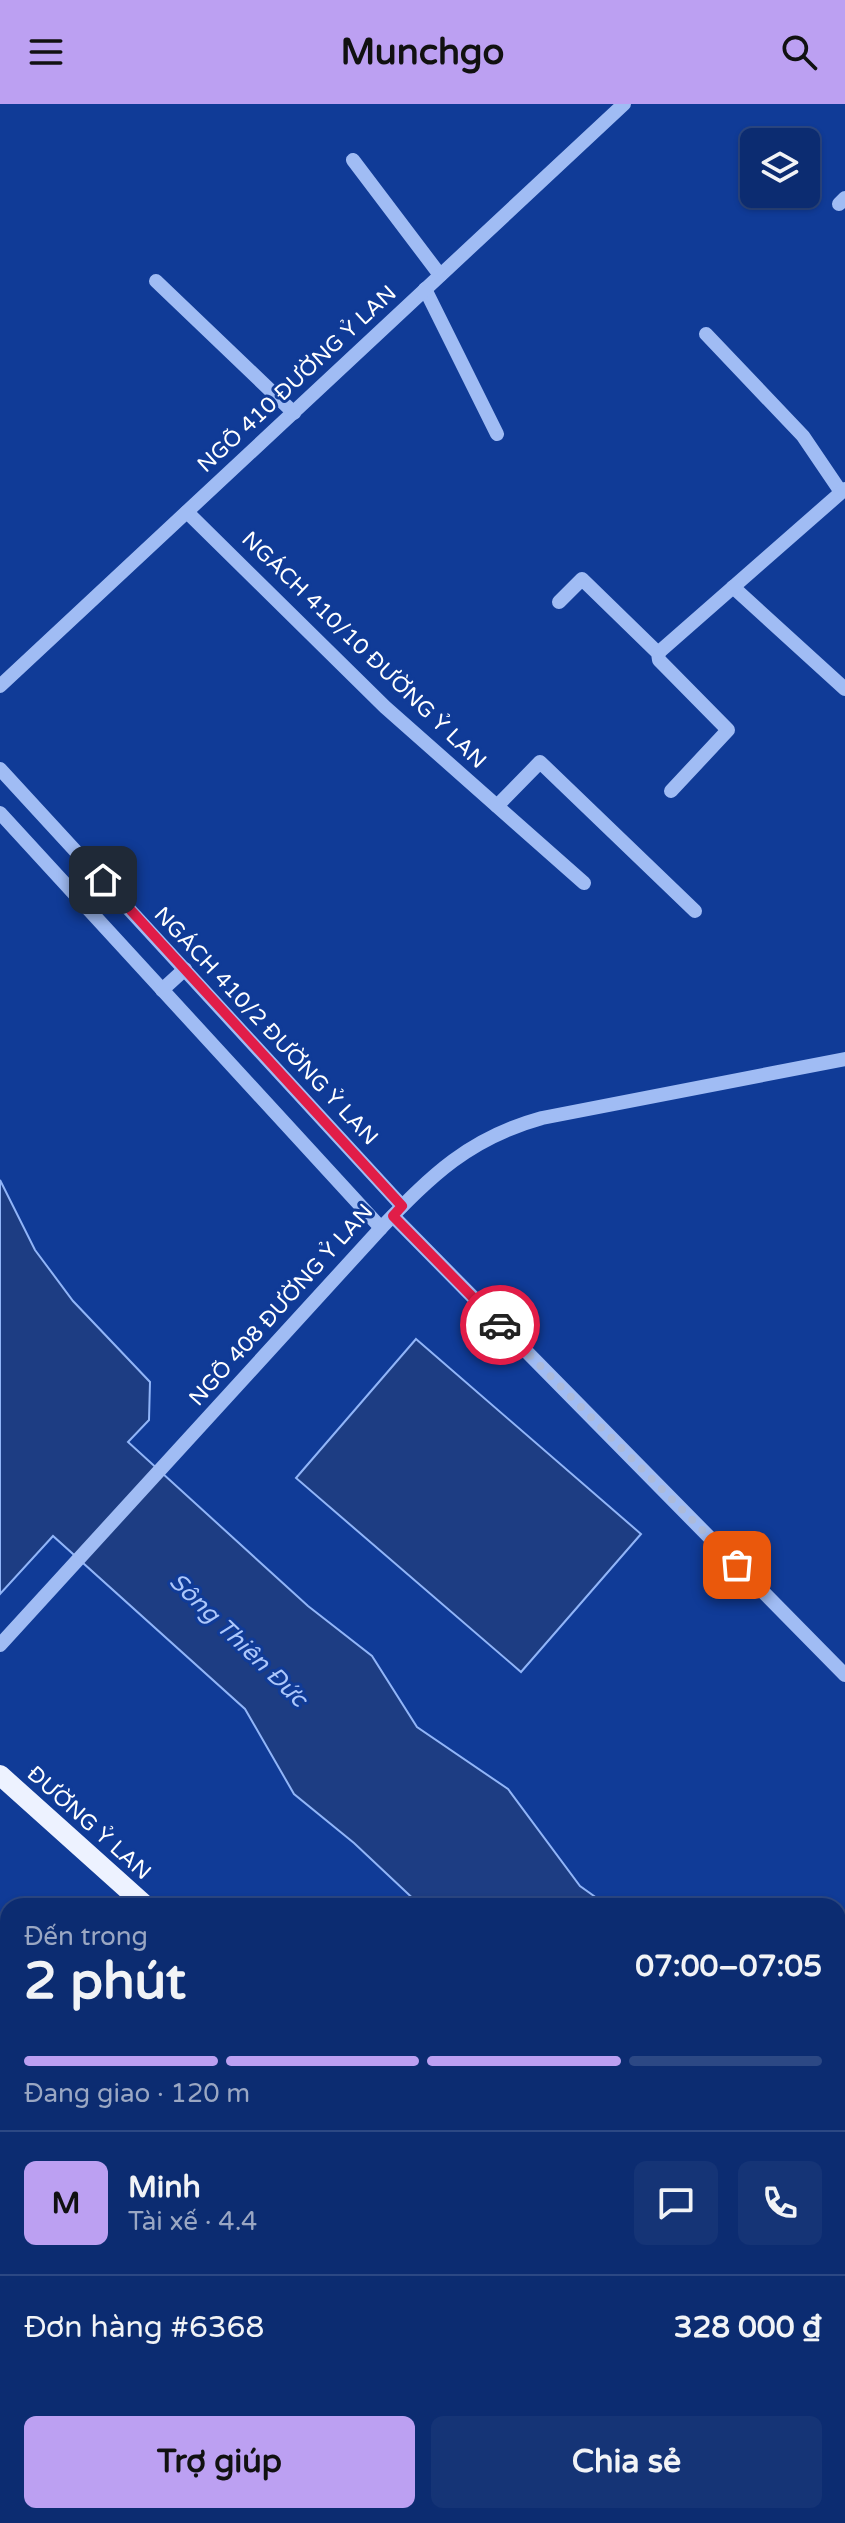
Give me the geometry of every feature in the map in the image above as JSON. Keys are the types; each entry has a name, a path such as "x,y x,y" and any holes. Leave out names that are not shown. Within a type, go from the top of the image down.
{"main road":[{"name":"ĐƯỜNG Ỷ LAN","path":"0,1775 137,1898"}],"street":[{"name":"NGÕ 410 ĐƯỜNG Ỷ LAN","path":"0,686 624,104"},
{"path":"353,160 440,275"},
{"path":"156,281 294,413"},
{"path":"425,289 497,434"},
{"path":"658,653 843,491 803,436 706,334"},
{"name":"NGÁCH 410/10 ĐƯỜNG Ỷ LAN","path":"187,512 385,707 584,883"},
{"path":"559,602 582,579 658,653 659,660 728,730 671,791"},
{"path":"733,587 845,689"},
{"path":"497,806 540,762 695,911"},
{"name":"NGÁCH 410/2 ĐƯỜNG Ỷ LAN","path":"0,769 185,969 397,1211 845,1675"},
{"path":"0,813 381,1228"},
{"path":"162,990 185,969"},
{"name":"NGÕ 408 ĐƯỜNG Ỷ LAN","path":"0,1645 397,1211 468,1148 511,1127 845,1059"}],"water":[{"name":"Sông Thiên Đức","path":"0,1180 35,1250 73,1301 150,1382 149,1420 128,1442 308,1606 372,1656 417,1727 508,1789 580,1886 597,1898 412,1898 354,1843 294,1794 245,1709 53,1536 0,1594"},
{"path":"416,1339 641,1534 521,1672 296,1478"}],"way so far":[{"path":"500,1325 737,1565"}],"route":[{"path":"103,880 402,1206 393,1216 500,1325"}]}
